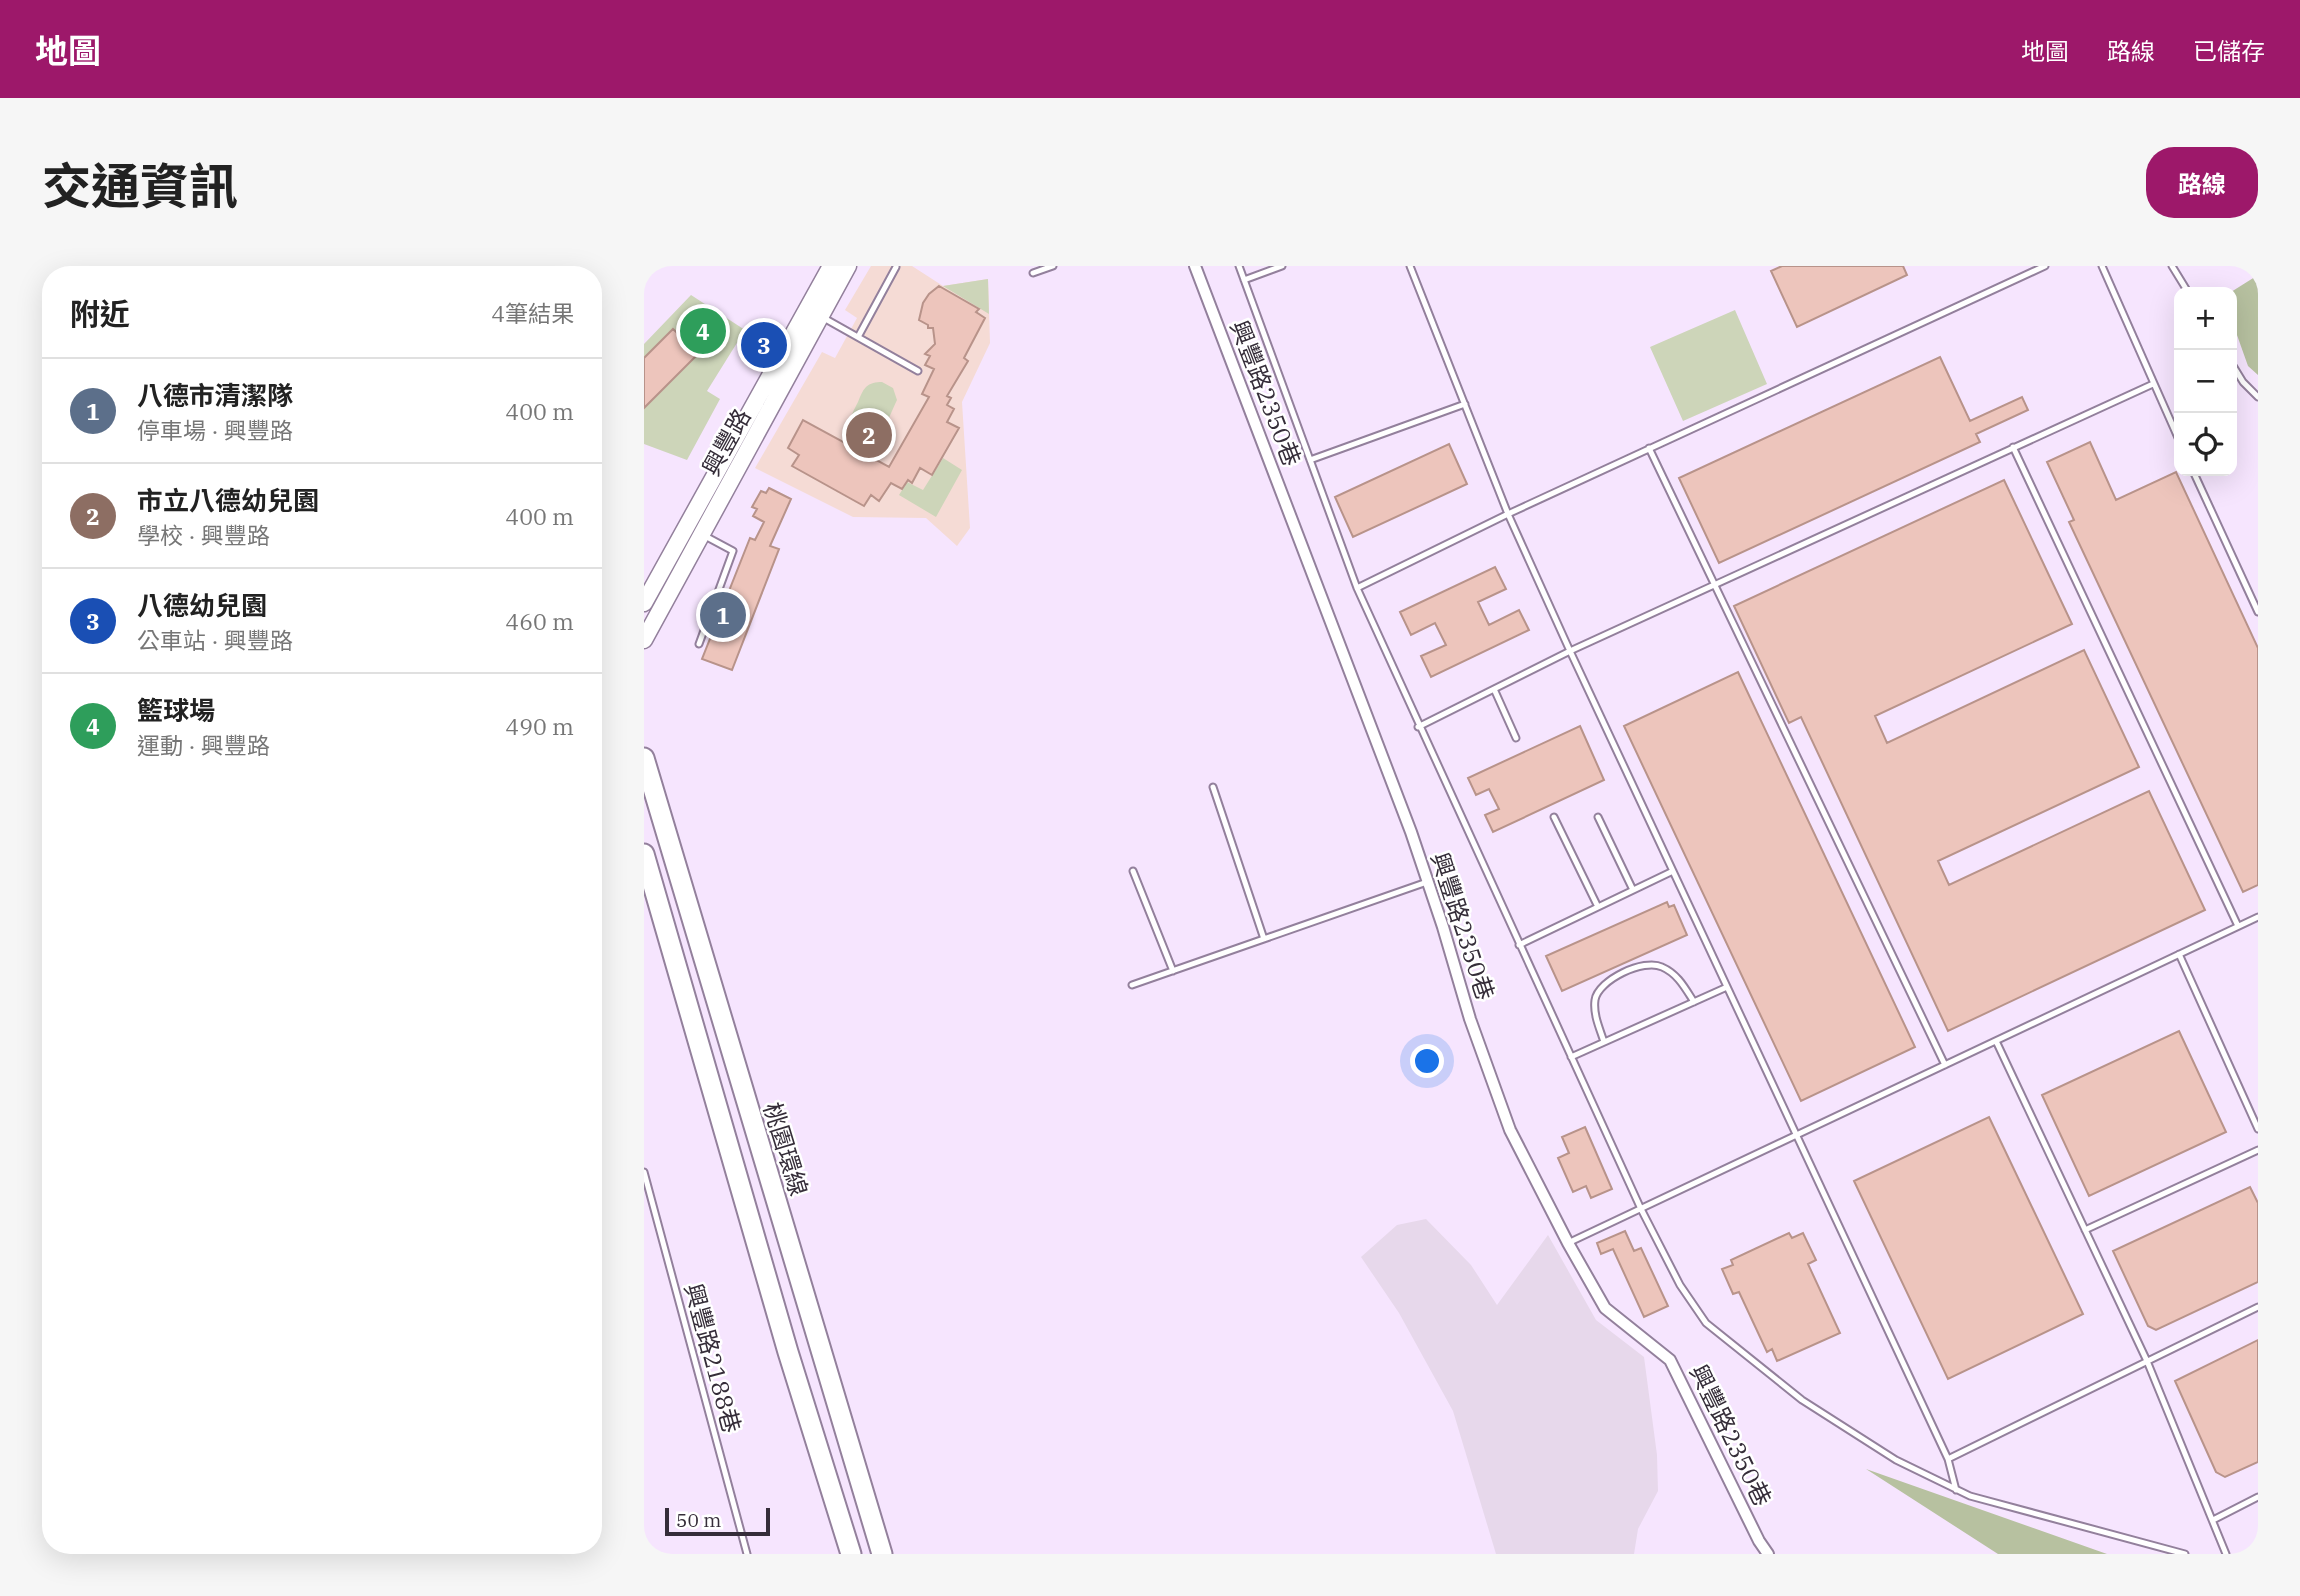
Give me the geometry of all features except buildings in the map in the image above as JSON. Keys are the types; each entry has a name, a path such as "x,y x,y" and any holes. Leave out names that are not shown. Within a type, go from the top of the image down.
{"highway":[{"name":"桃園環線","path":"644,758 882,1554"},
{"path":"644,854 788,1352 851,1554"}],"main road":[{"name":"興豐路","path":"644,640 702,534 814,312 831,266"},
{"name":"興豐路","path":"644,603 687,525 814,312 848,266"}],"street":[{"name":"興豐路2350巷","path":"1195,266 1381,755 1427,882 1510,1130 1605,1308 1670,1360 1759,1541 1768,1554"}],"lane":[{"path":"1033,274 1052,266"},
{"path":"1238,266 1357,589 1641,1209 1680,1285 1706,1324 1802,1400 1896,1460 1956,1490 2185,1554"},
{"path":"1244,280 1282,266"},
{"path":"1410,266 1508,514 1948,1459 1956,1490"},
{"path":"1357,589 1508,514 2045,266"},
{"path":"2102,266 2174,429"},
{"path":"2172,266 2185,287"},
{"path":"858,337 895,267"},
{"path":"814,312 918,372"},
{"path":"2237,372 2258,397"},
{"path":"1419,727 1570,651 2153,384"},
{"path":"1310,460 1465,404"},
{"path":"2013,447 2238,926"},
{"path":"1649,448 1945,1065"},
{"path":"2195,476 2258,612"},
{"path":"687,525 733,551 699,644"},
{"path":"1494,689 1516,738"},
{"path":"1213,787 1264,939"},
{"path":"1554,817 1598,907"},
{"path":"1598,817 1633,890"},
{"path":"1133,871 1173,971"},
{"path":"1519,945 1673,872"},
{"path":"1132,985 1427,882"},
{"path":"1568,1243 2258,917"},
{"path":"2179,954 2258,1129"},
{"path":"1604,1042 1596,1017 1595,998 1606,981 1646,964 1660,965 1676,976 1694,1002"},
{"path":"1571,1057 1727,988"},
{"path":"1996,1041 2147,1362 2227,1554"},
{"path":"2085,1230 2258,1150"},
{"name":"興豐路2188巷","path":"644,1172 747,1554"},
{"path":"1948,1459 2258,1307"},
{"path":"2213,1520 2258,1497"}],"shaded area":[{"path":"871,266 912,266 943,286 988,279 990,343 962,402 970,528 957,546 926,518 853,517 755,468 822,352 835,358 857,318 845,310"},
{"path":"1426,1219 1471,1265 1497,1305 1548,1235 1596,1320 1644,1357 1657,1455 1658,1491 1638,1529 1634,1554 1496,1554 1453,1411 1399,1313 1361,1257 1397,1225"}],"green space":[{"path":"2258,275 2258,375 2248,366 2237,335 2237,288"},
{"path":"988,279 989,314 943,286"},
{"path":"691,295 745,330 707,391 720,399 687,460 644,444 644,344"},
{"path":"1735,310 1767,384 1683,421 1650,347"},
{"path":"882,382 893,388 897,400 880,432 862,440 852,433 850,428 853,413 866,387"},
{"path":"943,458 962,470 936,517 899,495 907,482 923,490"},
{"path":"1866,1469 2107,1554 1998,1554"}],"place":[{"name":"籃球場","path":"703,331"},
{"name":"八德幼兒園","path":"764,345"},
{"name":"市立八德幼兒園","path":"869,435"},
{"name":"八德市清潔隊","path":"723,615"}]}
